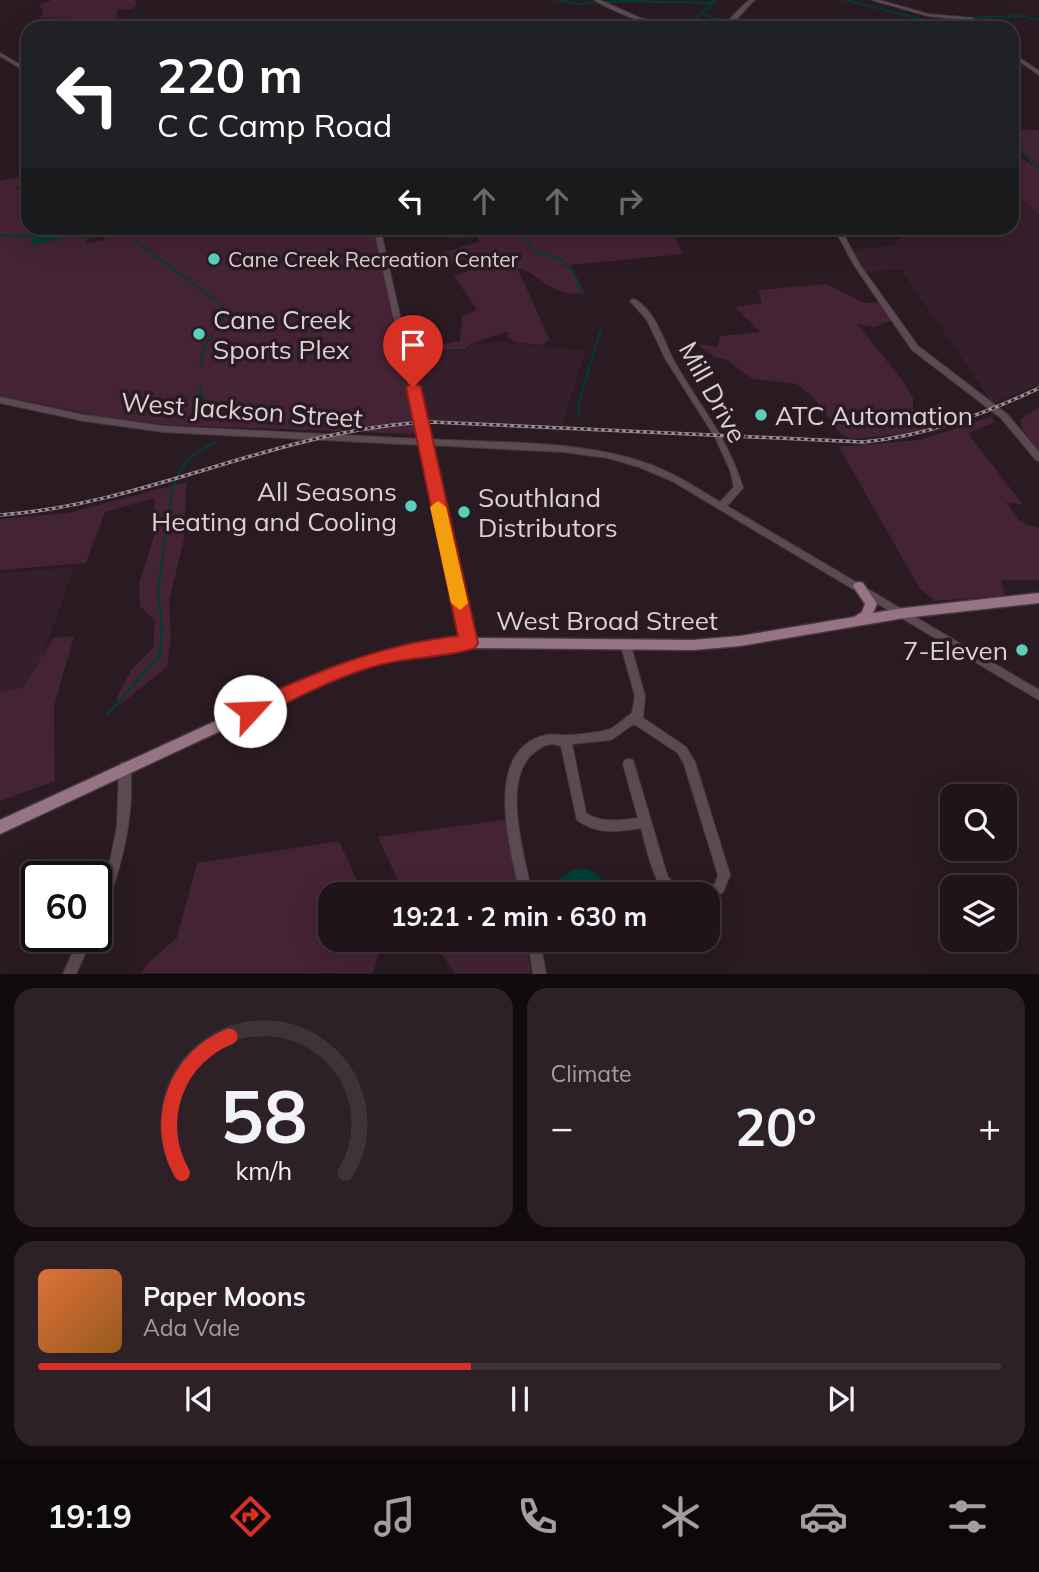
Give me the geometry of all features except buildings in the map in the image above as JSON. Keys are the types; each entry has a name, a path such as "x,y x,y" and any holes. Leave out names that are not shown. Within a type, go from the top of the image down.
{"main road":[{"path":"856,621 867,615 871,604 859,586"},
{"name":"West Broad Street","path":"0,827 335,672 415,648 468,643 626,646 740,641 904,613 1039,598"}],"street":[{"path":"596,0 649,21"},
{"path":"732,21 743,6 753,0"},
{"path":"874,0 928,15 974,21"},
{"path":"0,54 21,67"},
{"path":"1019,59 1039,73"},
{"path":"379,235 468,643"},
{"path":"841,235 858,265 915,348 1004,416 1039,457"},
{"name":"Mill Drive","path":"634,301 645,309 672,363 718,435 738,488 722,505"},
{"name":"West Jackson Street","path":"0,400 84,418 163,429 563,449 608,455 676,479 1039,695"},
{"path":"626,646 640,696 637,716 640,723 682,750 689,762 724,875 720,885"},
{"path":"524,882 510,781 512,772 528,750 539,743 611,735 637,716"},
{"path":"563,740 581,816 589,824 600,826 645,822"},
{"path":"629,764 664,882"},
{"path":"112,880 118,866 123,836 125,767"},
{"path":"69,974 79,952"},
{"path":"536,952 540,974"}],"shaded area":[{"path":"52,0 135,0 137,4 133,9 117,10 116,21 86,21 60,17 40,19 43,12 40,5"},
{"path":"57,17 80,21 42,21"},
{"path":"1019,127 1022,130 1039,130 1039,215 1019,196 1019,157 1033,165 1019,148"},
{"name":"Cane Creek Sports Plex","path":"21,176 21,186 16,188 21,192 21,235 40,235 30,245 14,249 73,236 88,238 86,243 106,240 100,235 375,235 416,434 169,425 113,419 0,396 0,181"},
{"path":"1019,196 1039,215 1039,385 993,404 901,269 865,272 851,249 893,246 904,235 1019,235"},
{"path":"96,235 95,238 73,236 10,250 30,245 36,236"},
{"path":"448,235 674,235 683,254 570,265 585,293 575,294 558,290 521,268 518,270 549,339 544,345 516,343 507,337 510,334 506,332 470,344 466,349 409,351 408,344 433,346 460,341 462,316 477,310 454,276 476,268 480,262 477,257 434,266 430,256 479,242 477,237 453,238"},
{"path":"826,284 864,303 880,302 893,320 874,327 857,324 902,380 913,397 913,409 932,426 923,432 851,439 840,433 813,397 797,384 753,379 727,360 714,357 697,344 718,347 720,336 761,332 734,307 762,303 758,290"},
{"path":"504,342 585,351 562,426 424,420 411,367 428,365 427,351 466,350 471,345"},
{"path":"1039,407 1039,451 1022,429 1020,420"},
{"path":"991,417 995,422 968,433 1023,505 1006,502 1022,523 1039,528 1039,580 1001,580 1005,596 935,601 920,589 839,447 919,440"},
{"path":"186,482 184,539 169,601 171,638 167,667 121,704 116,699 131,670 153,648 155,621 140,606 139,584 156,530 154,498 105,512 86,563 0,570 0,519 68,513"},
{"path":"74,567 28,699 0,702 0,573"},
{"path":"74,636 54,706 55,781 0,801 0,693 24,687 53,638"},
{"path":"517,818 520,882 399,882 378,837"},
{"path":"339,841 358,882 318,882 318,952 379,952 373,973 141,973 148,963 177,938 197,863"},
{"path":"586,868 604,882 557,882 572,871"},
{"path":"440,952 528,952 531,973 455,973"}],"waterway":[{"path":"558,0 577,4 621,1 713,3"},
{"path":"713,3 716,0"},
{"path":"846,0 928,21"},
{"path":"693,21 713,3"},
{"path":"702,14 724,21"},
{"path":"964,18 1021,16 1039,20"},
{"path":"928,21 958,19"},
{"path":"1019,146 1039,168"},
{"path":"0,235 36,236"},
{"path":"523,235 535,252 563,260 573,272 582,293"},
{"path":"135,241 217,301 223,310 223,320"},
{"path":"218,331 221,326"},
{"path":"579,417 579,402 601,329"},
{"path":"200,365 206,342 212,336"},
{"path":"200,386 203,405 212,420"},
{"path":"162,627 158,590 172,490 181,469 192,456 216,441"},
{"path":"107,715 160,655 162,627"}],"railway":[{"path":"0,515 56,508 110,497 268,451 376,427 432,422 863,442 909,435 953,423 1039,388"}],"slow traffic":[{"path":"438,507 460,603"}],"place":[{"name":"Cane Creek Recreation Center","path":"214,259"},
{"name":"Cane Creek Sports Plex","path":"199,334"},
{"name":"ATC Automation","path":"761,415"},
{"name":"All Seasons Heating and Cooling","path":"411,506"},
{"name":"Southland Distributors","path":"464,512"},
{"name":"7-Eleven","path":"1022,650"}],"route":[{"path":"250,711 335,672 379,657 415,648 468,643 413,387"}]}
